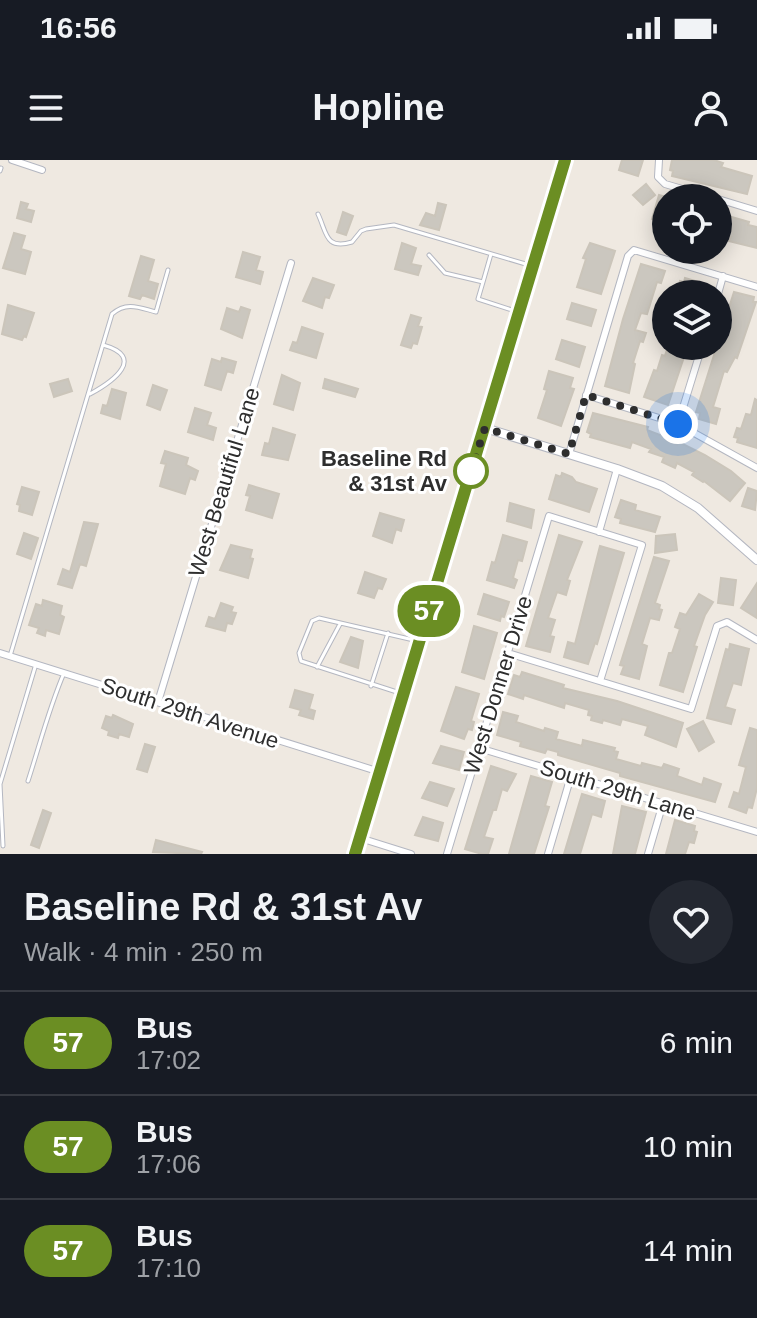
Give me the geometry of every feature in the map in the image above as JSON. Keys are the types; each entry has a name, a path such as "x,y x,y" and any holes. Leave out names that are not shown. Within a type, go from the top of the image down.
{"main road":[{"path":"355,854 565,160"}],"street":[{"path":"12,160 42,170"},
{"path":"659,160 658,177 665,184"},
{"path":"732,203 757,209"},
{"path":"569,454 628,256 634,250 757,287"},
{"name":"West Beautiful Lane","path":"158,702 291,263"},
{"path":"722,280 723,276"},
{"path":"678,424 698,360"},
{"path":"586,395 678,424 757,468"},
{"path":"485,428 662,486 682,497 757,560"},
{"path":"600,681 642,545 599,532 617,469"},
{"name":"West Donner Drive","path":"447,854 549,516 599,532"},
{"path":"508,653 691,709 717,626 727,622 757,640"},
{"name":"South 29th Avenue","path":"0,653 380,772"},
{"name":"South 29th Lane","path":"479,748 757,832"},
{"path":"548,854 571,776"},
{"path":"648,854 663,803"},
{"path":"360,838 411,854"}],"lane":[{"path":"318,214 324,233 329,240 339,244 352,242 366,229 394,225 533,267"},
{"path":"491,254 478,299 519,312"},
{"path":"429,255 445,273 483,282"},
{"path":"10,656 112,314 131,305 156,312 168,270"},
{"path":"87,395 104,385 126,360 118,349 103,345"},
{"path":"404,694 371,686 301,661 299,653 312,621 319,618 419,641"},
{"path":"317,667 341,623"},
{"path":"371,686 388,633"},
{"path":"3,846 0,784 36,664"},
{"path":"28,781 49,708 64,673"}],"building":[{"path":"622,160 643,160 638,176 619,170"},
{"path":"672,160 714,160 723,163 721,167 752,176 747,194 732,190 732,184 705,184 672,176 673,171 670,170"},
{"path":"646,184 652,191 652,198 643,205 633,195"},
{"path":"21,202 28,204 26,209 34,211 31,222 17,218"},
{"path":"438,203 446,205 439,230 420,225 426,213 435,216"},
{"path":"343,212 353,216 346,235 337,232"},
{"path":"732,217 757,227 757,248 732,242"},
{"path":"14,233 25,236 21,249 31,252 25,274 3,268"},
{"path":"402,243 416,248 411,264 421,266 418,275 395,269"},
{"path":"590,243 615,251 601,294 577,287 586,259 583,258"},
{"path":"243,252 260,257 256,270 263,272 260,284 236,277"},
{"path":"141,256 154,260 148,281 158,284 154,299 142,295 140,299 129,296"},
{"path":"641,264 665,271 662,280 652,280 652,298 647,314 641,313 635,330 646,333 633,363 629,393 605,386"},
{"path":"313,278 334,285 329,298 325,297 322,308 303,301"},
{"path":"734,292 754,297 753,302 756,302 737,358 727,372 724,371 713,407 720,409 716,424 699,419 700,413 696,412 712,360 732,360"},
{"path":"572,303 596,310 591,326 567,319"},
{"path":"8,305 34,313 26,337 22,340 2,334"},
{"path":"241,307 250,310 242,338 221,329 227,308 239,312"},
{"path":"411,315 421,318 418,326 422,327 417,344 413,343 411,348 401,345"},
{"path":"302,327 323,334 316,358 290,350 293,342 297,343"},
{"path":"562,340 585,347 579,367 556,359"},
{"path":"222,358 236,362 233,373 227,371 221,390 205,385 212,359 221,362"},
{"path":"660,360 683,360 668,405 644,397 654,370 657,371"},
{"path":"549,371 573,378 570,388 574,389 561,426 538,418"},
{"path":"282,375 300,383 293,410 274,404"},
{"path":"68,379 72,391 54,397 50,384"},
{"path":"325,379 358,389 355,397 323,388"},
{"path":"153,385 167,390 160,410 147,405"},
{"path":"112,389 126,393 120,419 101,413 103,405 107,406"},
{"path":"755,399 757,448 737,442 738,438 734,437 737,428 741,429 746,414 751,415"},
{"path":"195,408 211,413 207,425 216,428 213,440 188,432"},
{"path":"593,413 648,427 647,430 668,438 667,441 677,445 679,442 705,455 745,483 730,501 692,475 694,472 677,463 675,468 662,462 664,457 649,452 651,449 632,442 630,448 590,437 591,434 587,432"},
{"path":"273,428 295,435 288,460 262,455"},
{"path":"165,451 188,458 186,465 198,471 195,480 190,478 185,494 160,486 166,464 161,463"},
{"path":"562,473 597,489 589,512 549,499 556,475 561,477"},
{"path":"249,485 279,494 272,518 246,510"},
{"path":"22,487 39,492 32,515 19,511 20,505 17,504"},
{"path":"748,488 757,491 755,510 742,506"},
{"path":"621,500 636,505 635,510 660,517 655,532 620,523 621,519 615,517"},
{"path":"510,503 534,510 531,528 507,521"},
{"path":"380,513 404,520 401,531 396,529 392,543 373,536"},
{"path":"84,522 98,524 86,566 80,564 72,588 58,584 63,569 70,572"},
{"path":"24,533 38,538 31,559 17,554"},
{"path":"675,534 677,550 655,553 656,536"},
{"path":"503,535 527,542 522,561 518,560 513,578 517,580 514,588 487,580"},
{"path":"559,535 582,542 567,580 570,581 566,595 557,592 548,618 555,620 550,636 554,637 550,652 526,646"},
{"path":"231,545 252,550 248,578 220,570"},
{"path":"600,546 624,553 588,664 564,657 568,642 575,644"},
{"path":"654,557 669,561 655,603 662,610 659,620 650,618 642,644 647,646 639,679 621,674 624,666 620,665"},
{"path":"365,572 386,579 374,598 358,593"},
{"path":"721,578 736,580 733,605 718,603"},
{"path":"757,583 757,618 741,608"},
{"path":"484,594 509,602 500,621 478,614"},
{"path":"699,594 713,602 694,646 697,647 683,692 660,685 680,629 675,627 680,613 686,615"},
{"path":"43,600 62,606 60,615 64,617 59,634 46,630 45,636 37,633 39,628 29,625 36,604 42,606"},
{"path":"221,603 233,607 231,612 236,613 232,624 227,623 225,631 206,626 209,617 215,619"},
{"path":"474,626 497,633 484,679 462,672"},
{"path":"351,637 363,641 358,668 340,662"},
{"path":"730,644 749,649 741,685 733,683 725,707 735,710 731,724 707,718"},
{"path":"522,672 564,685 563,688 617,701 683,723 676,747 645,735 648,726 622,719 620,725 603,720 602,723 591,720 589,710 565,703 564,708 524,695 523,699 508,694 514,675 520,677"},
{"path":"456,687 479,694 471,721 474,722 472,730 468,729 464,739 441,731"},
{"path":"295,690 313,695 309,709 315,711 313,719 299,715 301,710 290,707"},
{"path":"503,712 518,716 516,722 558,732 556,739 582,746 583,740 615,748 614,751 618,752 616,759 641,766 642,763 662,768 664,764 679,769 677,776 702,785 704,778 721,784 715,802 620,776 620,773 558,755 558,752 547,749 545,753 520,746 521,742 497,735"},
{"path":"113,715 133,724 129,737 108,735 109,731 102,728 106,716 112,718"},
{"path":"703,721 714,742 699,751 687,729"},
{"path":"750,728 757,730 757,788 752,808 748,807 746,813 729,807 734,792 739,794 746,767 739,765"},
{"path":"145,744 155,747 147,772 137,769"},
{"path":"441,746 464,752 459,770 433,763"},
{"path":"491,766 516,774 507,791 502,789 496,810 493,810 484,837 493,839 488,854 482,854 465,849"},
{"path":"531,776 552,782 545,806 549,807 534,854 509,854"},
{"path":"430,782 454,789 447,806 422,798"},
{"path":"582,794 605,801 601,817 592,814 580,854 564,854"},
{"path":"622,806 646,812 635,854 613,854"},
{"path":"43,810 51,813 39,848 31,845"},
{"path":"423,817 443,823 438,841 415,835"},
{"path":"675,820 695,826 694,831 697,832 694,843 689,842 685,854 666,854"},
{"path":"156,840 202,852 153,852"}],"bus line":[{"name":"57","path":"355,854 565,160"}],"place":[{"name":"Baseline Rd & 31st Av","path":"471,471"}],"route":[{"path":"471,471 485,428 569,454 586,395 678,424"}]}
